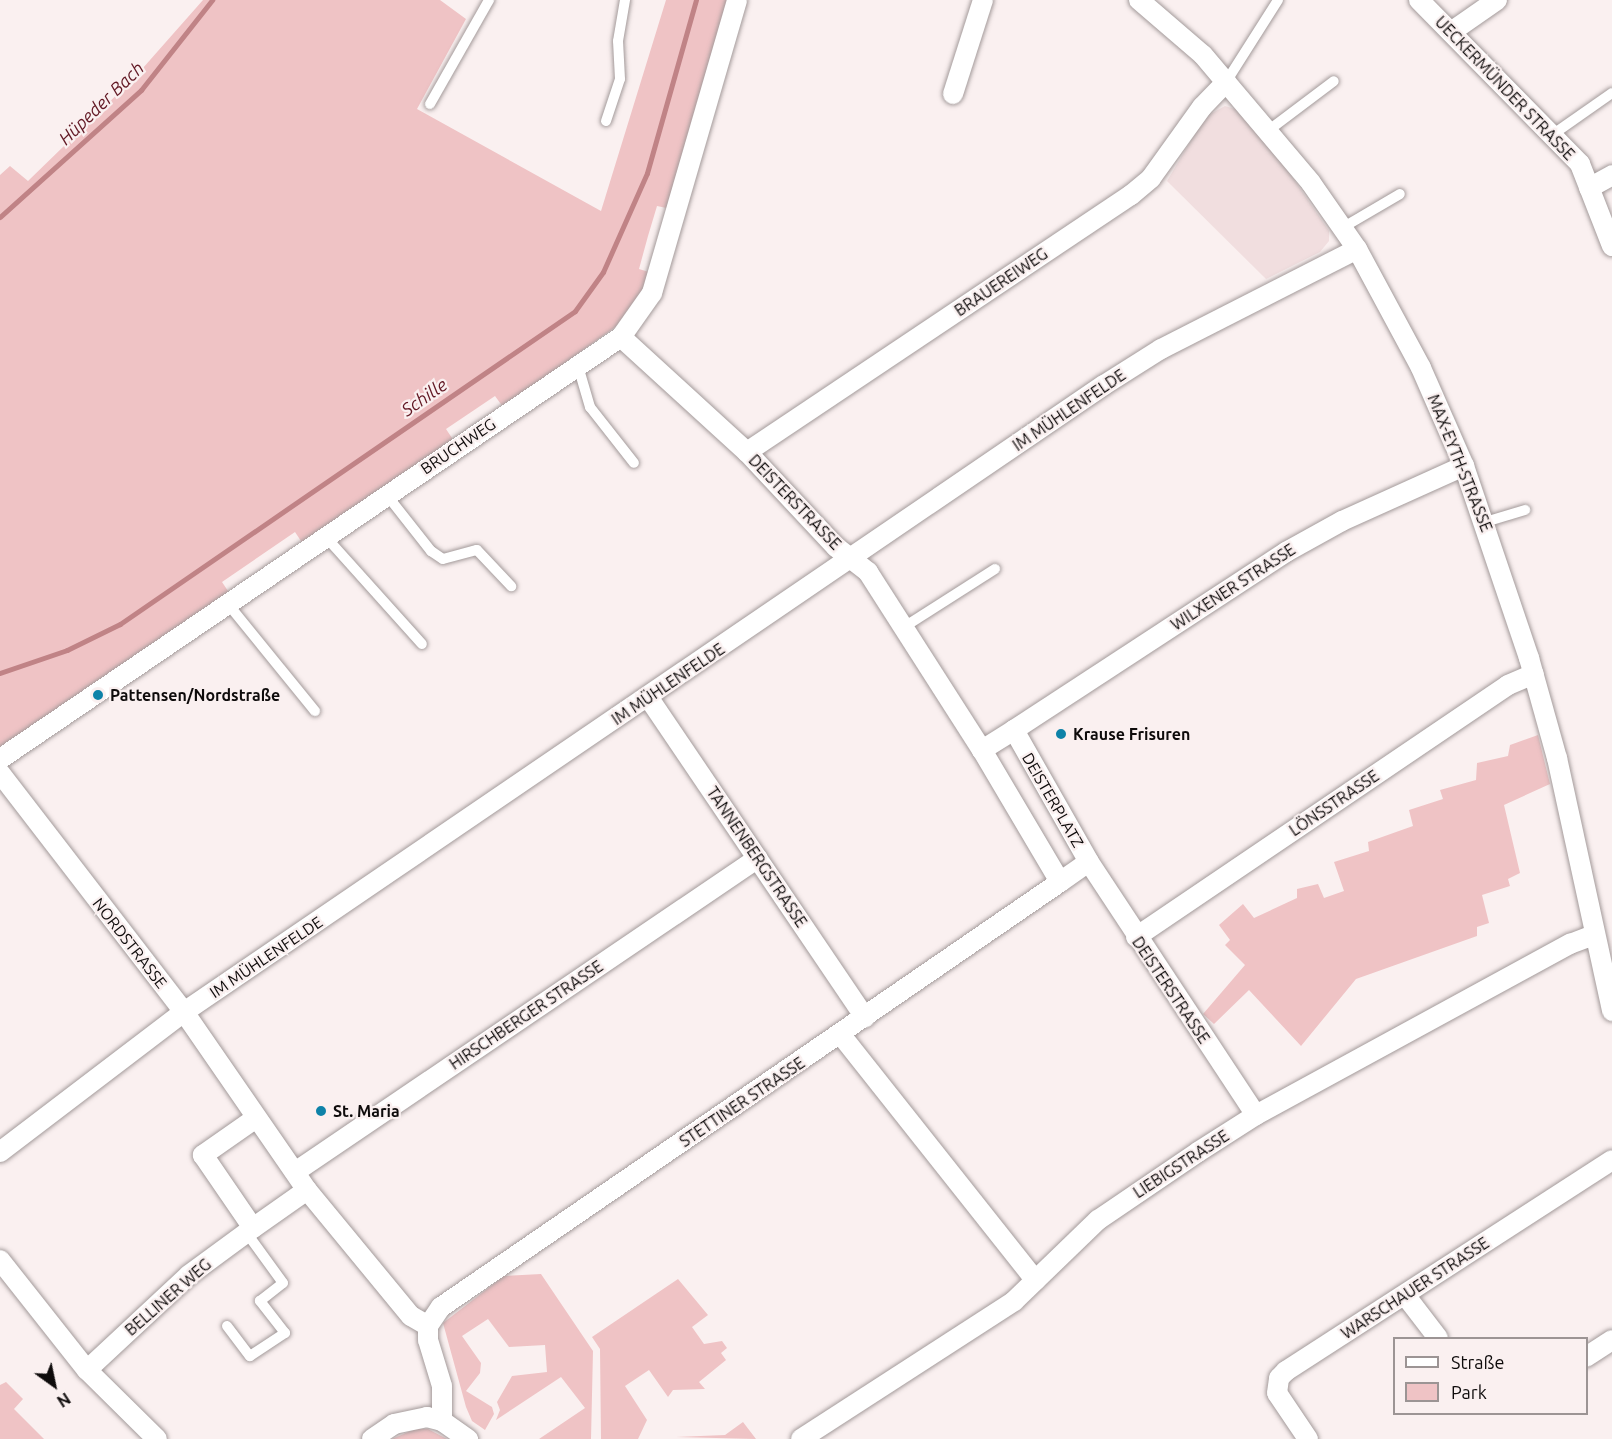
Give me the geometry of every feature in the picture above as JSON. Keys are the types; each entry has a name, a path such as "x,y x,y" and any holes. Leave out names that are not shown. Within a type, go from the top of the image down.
{"street":[{"name":"BRUCHWEG","path":"0,759 324,536 621,337 652,293 737,0"},
{"path":"953,94 983,0"},
{"name":"MAX-EYTH-STRASSE","path":"1139,0 1180,34 1269,130 1357,249 1421,368 1464,466 1485,522 1534,674 1557,758 1593,935 1612,1007"},
{"name":"UECKERMÜNDER STRASSE","path":"1419,0 1580,164 1612,246"},
{"path":"1451,32 1497,0"},
{"name":"BRAUEREIWEG","path":"747,452 1131,195 1151,178 1202,107 1226,82"},
{"path":"1589,188 1612,175"},
{"name":"IM MÜHLENFELDE","path":"0,1152 184,1012 1161,349 1357,249"},
{"name":"DEISTERSTRASSE","path":"621,337 747,452 852,559 868,572 982,750"},
{"name":"WILXENER STRASSE","path":"1014,730 1286,552 1342,521 1464,466"},
{"name":"LÖNSSTRASSE","path":"1136,937 1508,685 1534,674"},
{"name":"TANNENBERGSTRASSE","path":"648,697 866,1017"},
{"path":"1014,730 982,750 1060,882"},
{"name":"DEISTERPLATZ","path":"1014,730 1089,862 1060,882"},
{"name":"NORDSTRASSE","path":"0,773 184,1012 306,1190"},
{"name":"HIRSCHBERGER STRASSE","path":"295,1172 758,858"},
{"name":"DEISTERSTRASSE","path":"1089,862 1136,937 1256,1115"},
{"name":"STETTINER STRASSE","path":"428,1326 441,1307 841,1035 1060,882"},
{"name":"LIEBIGSTRASSE","path":"801,1439 1014,1301 1123,1201 1256,1115 1570,944 1593,935"},
{"path":"841,1035 1035,1280"},
{"path":"250,1230 203,1155 256,1118"},
{"name":"WARSCHAUER STRASSE","path":"1308,1439 1284,1409 1277,1392 1279,1378 1612,1160"},
{"path":"306,1190 411,1316 428,1326 428,1340 445,1404 442,1421"},
{"name":"BELLINER WEG","path":"87,1370 189,1275 306,1190"},
{"path":"0,1260 87,1370 157,1439"},
{"path":"1405,1295 1437,1337"},
{"path":"1588,1355 1612,1340"},
{"path":"372,1439 412,1417 442,1421 468,1439"}],"lane":[{"path":"430,104 489,0"},
{"path":"606,121 620,79 618,41 625,0"},
{"path":"1226,82 1278,0"},
{"path":"1269,130 1334,81"},
{"path":"1552,135 1612,93"},
{"path":"1342,228 1400,194"},
{"path":"578,366 590,407 634,463"},
{"path":"386,494 431,551 443,559 477,550 511,586"},
{"path":"1485,522 1525,510"},
{"path":"324,536 422,644"},
{"path":"904,627 995,569"},
{"path":"228,604 315,711"},
{"path":"227,1326 250,1356 285,1333 260,1301 283,1283 250,1230"}],"shaded area":[{"path":"1225,106 1238,110 1282,162 1329,231 1329,241 1320,252 1266,279 1167,181 1205,117"}],"green space":[{"path":"203,0 440,0 466,19 417,109 601,211 666,0 732,0 671,209 657,206 648,236 639,269 652,273 644,294 625,320 503,407 495,396 446,429 454,441 303,544 295,532 222,582 230,594 0,747 0,175 10,166 28,181 135,77"},
{"path":"1538,735 1550,784 1504,805 1520,873 1508,879 1510,886 1482,895 1489,923 1477,927 1477,936 1356,979 1301,1046 1249,990 1214,1024 1203,1014 1245,965 1225,945 1230,940 1219,925 1243,904 1254,918 1297,898 1297,889 1318,884 1324,898 1344,891 1334,862 1369,851 1368,842 1413,826 1409,810 1443,799 1440,790 1476,780 1477,763 1508,756 1510,745"},
{"path":"541,1274 593,1351 591,1439 539,1439 585,1408 561,1377 496,1420 500,1410 497,1402 512,1376 547,1372 545,1345 509,1347 488,1319 462,1336 481,1363 480,1373 466,1391 492,1407 494,1414 485,1430 472,1421 466,1407 443,1323 504,1276"},
{"path":"678,1279 708,1315 692,1327 704,1344 722,1341 727,1348 721,1353 726,1360 699,1382 705,1389 673,1390 668,1397 649,1370 625,1386 647,1420 638,1439 601,1439 600,1349 592,1337"},
{"path":"6,1382 23,1399 14,1409 44,1439 0,1439 0,1385"},
{"path":"743,1422 756,1439 676,1437 725,1435"},
{"path":"415,1429 428,1429 447,1439 392,1439"}],"waterway":[{"name":"Hüpeder Bach","path":"0,217 141,90 212,0"},
{"name":"Schille","path":"0,673 67,650 120,624 575,311 603,272 647,173 696,0"}],"place":[{"name":"Pattensen/Nordstraße","path":"98,695"},
{"name":"Krause Frisuren","path":"1061,734"},
{"name":"St. Maria","path":"321,1111"}]}
